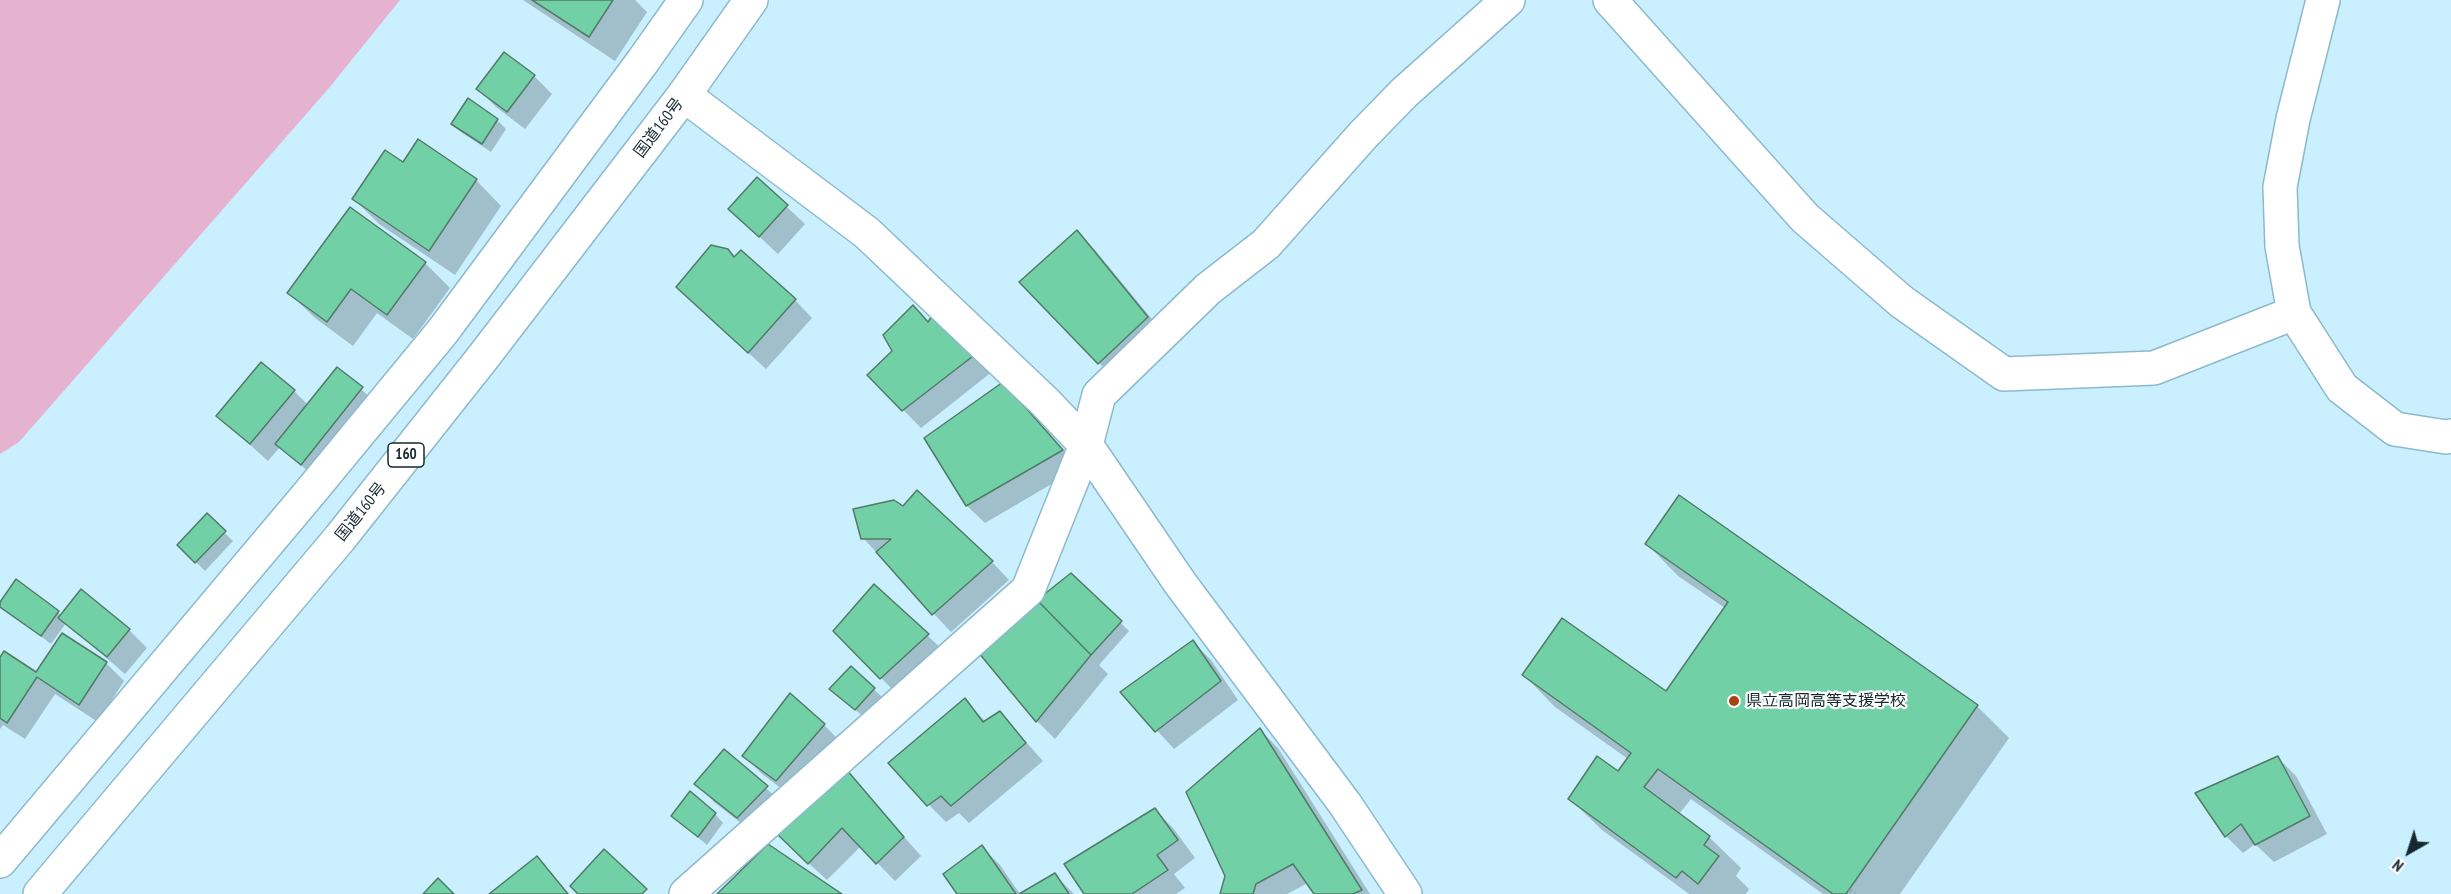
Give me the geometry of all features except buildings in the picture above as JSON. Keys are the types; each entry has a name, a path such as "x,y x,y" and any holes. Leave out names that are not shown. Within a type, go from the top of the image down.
{"main road":[{"path":"0,861 444,331 644,61 686,0"},
{"name":"国道160号","path":"40,894 340,538 484,356 684,95 751,0"},
{"path":"686,894 1028,590 1086,445 1099,395 1208,289 1266,244 1388,109 1508,0"},
{"path":"1610,0 1805,218 1902,302 2004,374 2154,368 2294,313"},
{"path":"2323,0 2293,119 2280,187 2282,246 2294,313 2342,388 2395,429 2451,436"},
{"path":"684,95 867,233 1045,402 1086,445 1180,583 1345,804 1405,894"}],"path":[{"path":"1849,890 1855,894"}],"shaded area":[{"path":"0,0 400,0 329,88 19,442 0,454"}],"place":[{"name":"県立高岡高等支援学校","path":"1734,701"}]}
